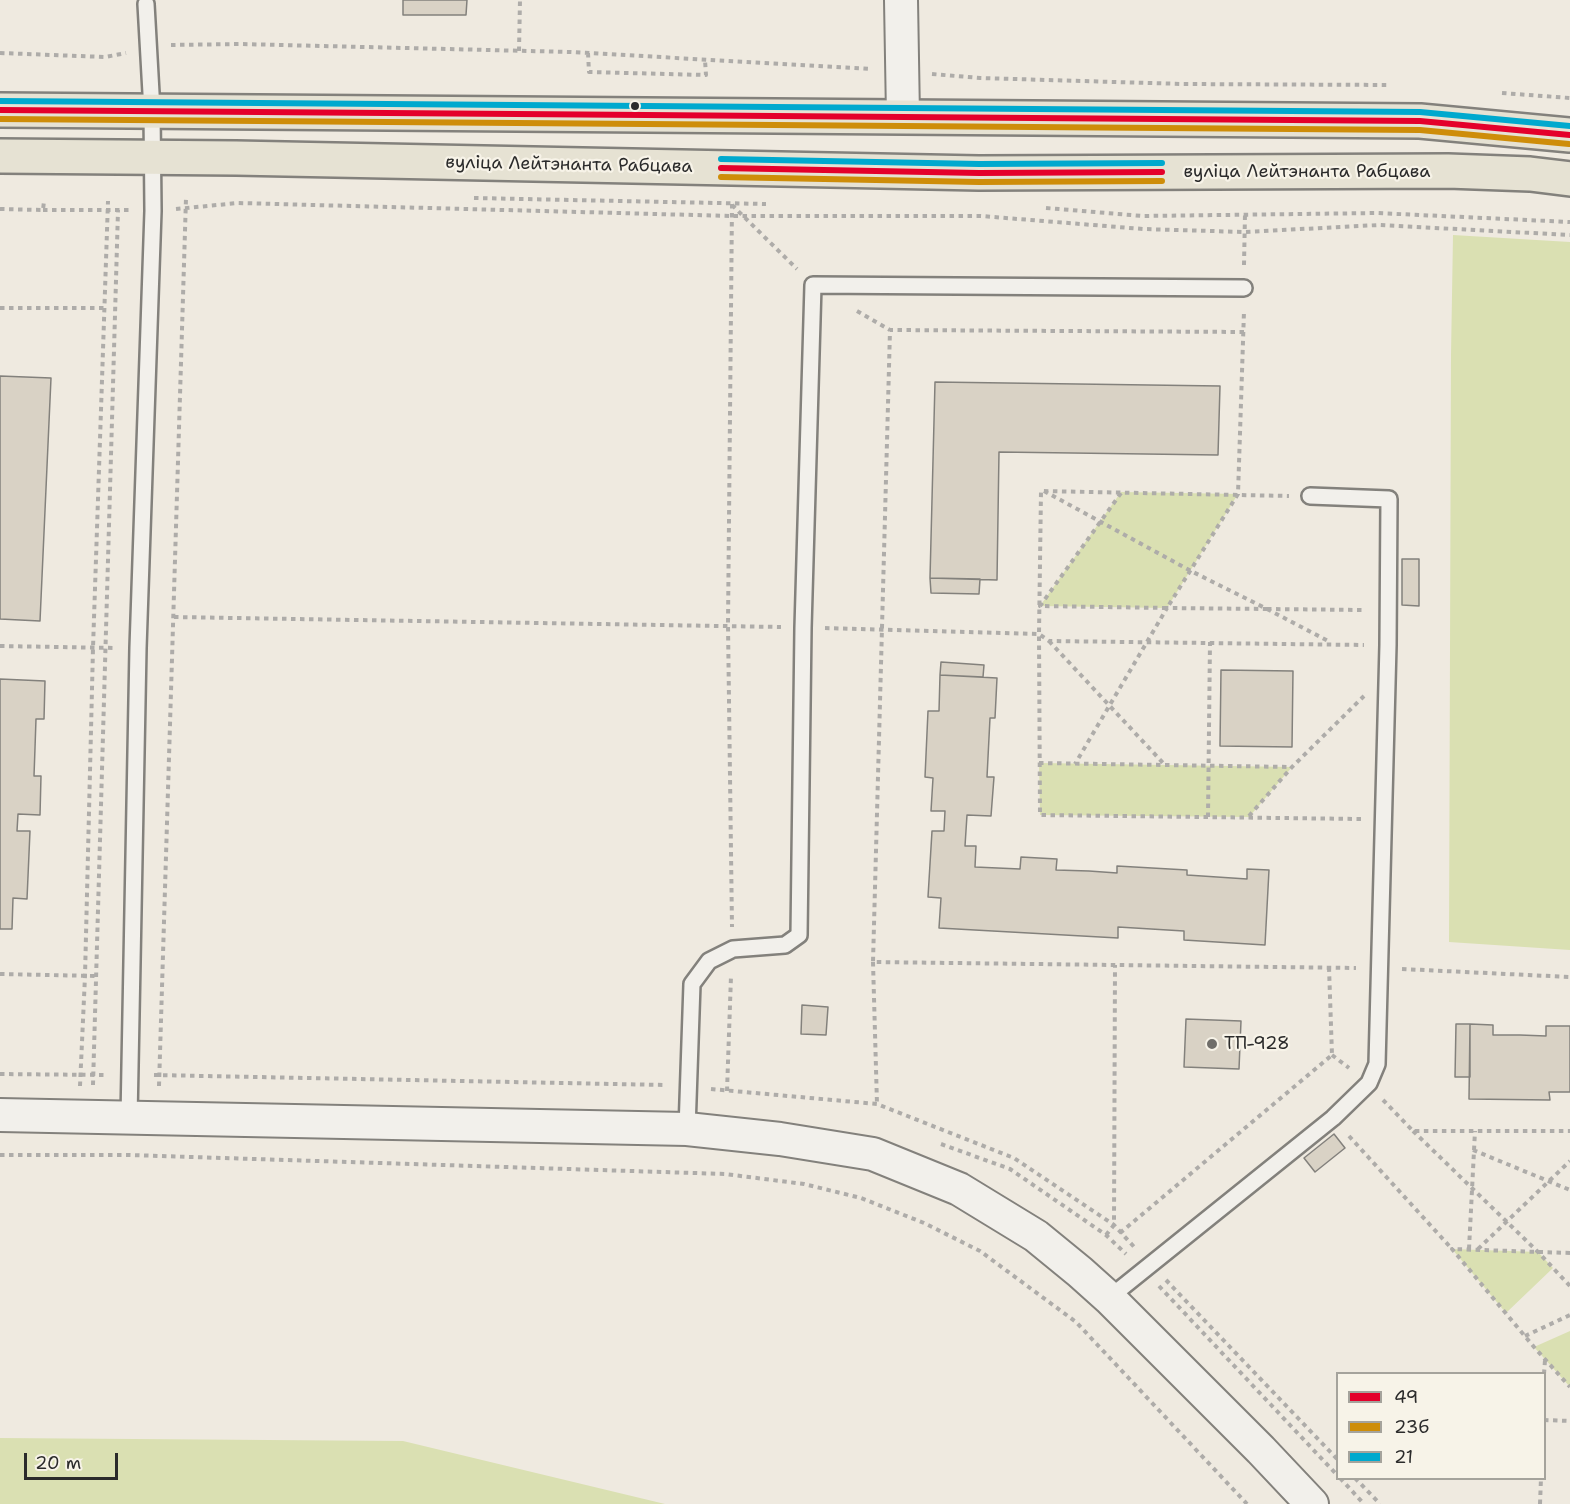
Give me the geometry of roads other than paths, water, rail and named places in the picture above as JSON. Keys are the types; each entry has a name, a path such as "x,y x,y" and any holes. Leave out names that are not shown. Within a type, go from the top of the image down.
{"highway":[{"path":"0,110 1420,121 1570,135"},
{"name":"вуліца Лейтэнанта Рабцава","path":"0,156 979,172 1448,171 1570,178"}],"street":[{"path":"901,0 903,116"},
{"path":"0,1115 687,1129 780,1139 873,1154 959,1189 1036,1236 1109,1298 1312,1504"}],"lane":[{"path":"129,1118 138,648 153,210 152,111 146,4"},
{"path":"687,1129 692,984 709,960 733,949 785,945 799,935 803,628 813,285 1244,288"},
{"path":"1109,1298 1333,1118 1368,1083 1377,1064 1388,645 1389,499 1310,496"}],"place":[{"name":"ТП-928","path":"1212,1044"}]}
